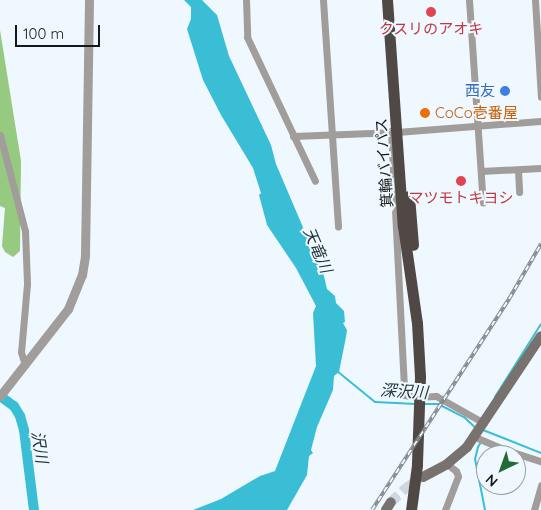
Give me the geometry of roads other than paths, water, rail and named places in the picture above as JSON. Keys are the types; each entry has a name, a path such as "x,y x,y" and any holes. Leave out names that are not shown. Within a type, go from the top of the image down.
{"highway":[{"name":"箕輪バイパス","path":"387,0 397,132 419,319 417,323 420,376 417,465 411,510"},
{"name":"箕輪バイパス","path":"394,0 397,132"}],"main road":[{"path":"423,477 447,464 467,447 541,336"}],"street":[{"path":"1,394 68,309 74,297 85,259 89,0"},
{"path":"246,0 247,37 315,181"},
{"path":"323,0 338,227"},
{"path":"469,0 483,203"},
{"path":"535,0 541,96"},
{"path":"293,136 332,136 541,121"},
{"path":"397,132 404,392 416,397 436,396 503,449 541,461"},
{"path":"0,135 25,231 27,284 21,352 25,365"},
{"path":"481,171 541,168"},
{"path":"518,170 519,192"},
{"path":"445,510 458,476 456,471 447,464"},
{"path":"534,510 541,488"}],"water":[{"path":"184,0 202,0 217,15 229,56 271,145 276,164 308,239 306,243 310,245 310,252 323,272 327,289 335,296 336,303 344,311 345,322 343,323 347,330 339,372 334,376 333,390 317,427 311,450 313,453 309,456 307,475 287,510 193,510 221,499 260,476 275,471 316,366 313,313 316,306 296,268 267,225 259,195 261,193 253,168 221,115 203,80 187,29 191,19 191,7"}],"waterway":[{"path":"495,397 541,324"},
{"name":"深沢川","path":"337,371 375,402 416,404"},
{"name":"沢川","path":"0,396 14,406 20,416 24,430 34,510"},
{"name":"深沢川","path":"423,404 438,404 464,417 476,428"},
{"name":"深沢川","path":"483,430 541,453"},
{"path":"481,442 475,459 485,510"}],"tunnel":[{"path":"391,502 419,479"}],"railway":[{"path":"372,510 509,299 541,244"}],"place":[{"name":"クスリのアオキ","path":"431,12"},
{"name":"西友","path":"505,91"},
{"name":"CoCo壱番屋","path":"425,113"},
{"name":"マツモトキヨシ","path":"461,181"}],"water label":[{"name":"天竜川","path":"318,250"}]}
